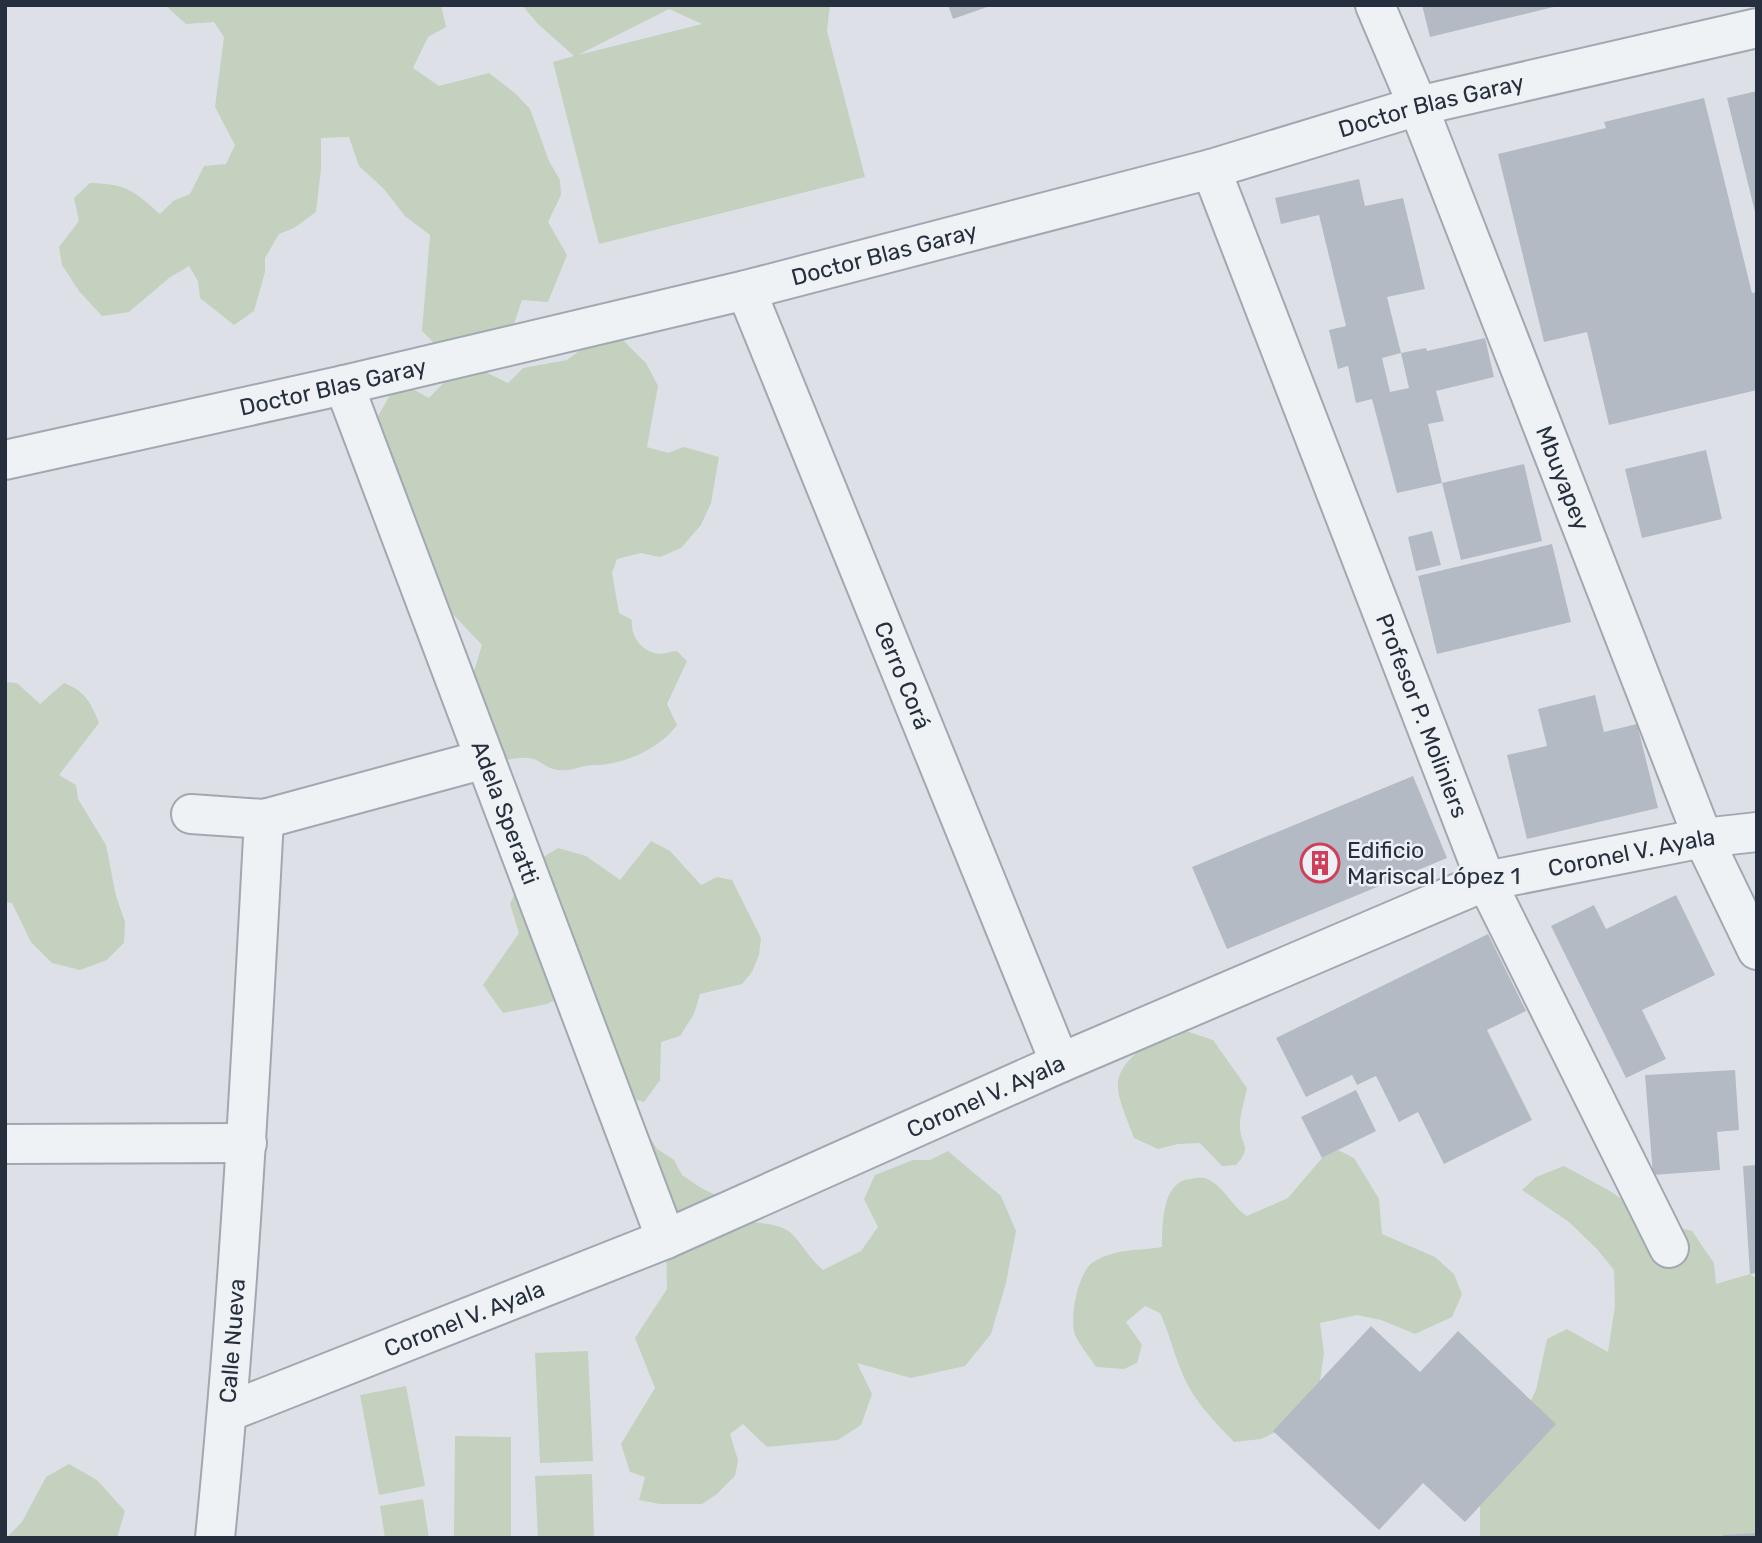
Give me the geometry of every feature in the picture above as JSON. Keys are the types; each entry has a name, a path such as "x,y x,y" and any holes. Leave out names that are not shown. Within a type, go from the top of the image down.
{"street":[{"name":"Mbuyapey","path":"1375,5 1418,106 1703,838 1757,950"},
{"name":"Doctor Blas Garay","path":"5,460 344,385 746,290 1211,169 1418,106 1757,28"},
{"name":"Profesor P. Moliniers","path":"1211,169 1486,881 1669,1248"},
{"name":"Cerro Corá","path":"746,290 1060,1063"},
{"name":"Adela Speratti","path":"344,385 666,1239"},
{"path":"191,814 264,820 485,759"},
{"name":"Calle Nueva","path":"215,1538 228,1412 247,1143 264,820"},
{"name":"Coronel V. Ayala","path":"228,1412 666,1239 1060,1063 1486,881 1703,838 1757,832"},
{"path":"5,1144 247,1143"}],"green space":[{"path":"165,5 441,5 446,27 428,37 413,68 439,86 489,73 530,109 549,161 560,180 561,195 548,222 567,255 548,302 522,300 512,330 438,347 422,331 430,235 405,216 384,189 359,166 349,137 321,138 316,212 294,228 279,234 265,258 265,272 254,311 234,325 200,298 198,281 189,266 169,278 129,312 102,316 79,291 62,265 59,247 79,221 74,198 90,183 113,185 136,194 160,214 173,201 190,194 204,166 226,164 235,145 215,107 224,37 214,22 186,24"},
{"path":"522,5 830,5 827,31 865,177 599,244 553,62 574,56 538,24","holes":["669,9 702,24 578,55"]},
{"path":"623,340 646,363 658,386 647,447 668,453 684,447 719,457 711,503 701,525 681,548 660,557 641,553 617,559 612,573 619,613 632,620 633,632 642,647 661,654 677,651 687,661 667,704 677,725 655,746 636,756 604,765 561,770 550,768 530,758 501,761 464,704 482,645 447,608 375,422 391,393 407,386 429,398 455,371 477,368 508,383 523,368 567,360 584,347"},
{"path":"5,682 17,683 40,704 64,683 71,686 86,698 99,723 59,775 76,785 78,799 106,845 116,896 125,922 124,943 107,960 80,970 52,963 31,942 12,903 5,902"},
{"path":"651,841 670,851 701,885 717,877 732,880 761,938 759,955 752,972 742,984 700,994 694,1014 680,1036 661,1042 660,1080 644,1102 610,1092 563,996 547,1004 503,1013 483,985 519,933 510,904 526,868 558,848 586,856 620,880"},
{"path":"1186,1031 1213,1040 1247,1088 1240,1123 1245,1150 1236,1165 1222,1166 1200,1143 1178,1144 1158,1149 1134,1138 1127,1120 1118,1082 1127,1062 1154,1038 1172,1039"},
{"path":"644,1128 657,1149 674,1160 682,1175 722,1198 722,1223 770,1224 787,1230 823,1270 861,1251 878,1227 864,1199 875,1175 913,1160 930,1160 948,1151 1001,1196 1016,1231 1006,1283 991,1334 965,1366 911,1378 857,1363 872,1394 861,1425 838,1440 767,1447 743,1424 730,1434 738,1460 735,1476 717,1494 702,1504 660,1504 639,1500 645,1477 630,1472 621,1444 655,1388 635,1338 667,1289 666,1239"},
{"path":"1338,1150 1354,1158 1379,1199 1382,1234 1435,1257 1454,1274 1462,1294 1452,1317 1415,1334 1381,1320 1357,1315 1320,1323 1324,1353 1319,1388 1286,1427 1261,1439 1234,1442 1211,1417 1185,1380 1160,1313 1145,1306 1126,1322 1142,1345 1137,1363 1124,1369 1096,1367 1077,1339 1073,1328 1076,1295 1084,1274 1095,1261 1112,1254 1162,1247 1166,1205 1174,1187 1191,1179 1207,1179 1219,1187 1247,1216 1288,1198 1322,1158"},
{"path":"1564,1166 1610,1191 1656,1222 1692,1231 1714,1263 1716,1284 1750,1274 1757,1279 1757,1538 1480,1538 1480,1506 1536,1390 1547,1339 1567,1329 1608,1352 1615,1306 1614,1270 1569,1222 1522,1190 1536,1177"},
{"path":"588,1351 593,1461 540,1463 535,1353"},
{"path":"406,1386 425,1486 379,1495 360,1395"},
{"path":"455,1436 511,1437 511,1538 454,1538"},
{"path":"69,1464 97,1480 125,1511 117,1538 6,1538 22,1522 46,1477"},
{"path":"592,1474 594,1538 538,1538 535,1476"},
{"path":"423,1499 429,1538 385,1538 380,1506"}],"building":[{"path":"948,5 990,5 990,6 953,19"},
{"path":"1422,5 1558,5 1558,6 1430,37"},
{"path":"1757,91 1757,215 1756,216 1727,98"},
{"path":"1704,98 1752,293 1757,292 1757,390 1609,425 1587,332 1544,342 1498,154 1606,128 1604,122"},
{"path":"1359,179 1365,206 1403,198 1425,289 1387,297 1401,353 1426,348 1427,351 1485,338 1494,377 1436,391 1444,421 1428,424 1442,483 1397,493 1372,399 1356,403 1348,366 1338,369 1329,330 1346,326 1319,215 1281,224 1275,198","holes":["1401,353 1409,388 1390,392 1382,358"]},
{"path":"1706,450 1722,519 1642,538 1625,469"},
{"path":"1524,464 1542,541 1461,560 1442,483"},
{"path":"1432,531 1441,565 1416,571 1408,537"},
{"path":"1552,544 1571,622 1437,654 1418,576"},
{"path":"1595,695 1604,732 1637,724 1658,808 1527,839 1507,755 1547,746 1538,709"},
{"name":"Edificio Mariscal López 1","path":"1413,776 1447,858 1227,949 1192,867"},
{"path":"1676,895 1715,975 1642,1010 1666,1059 1626,1078 1551,926 1594,905 1606,929"},
{"path":"1488,934 1526,1011 1487,1030 1532,1120 1444,1164 1418,1112 1399,1122 1376,1076 1357,1085 1352,1075 1306,1097 1276,1038"},
{"path":"1735,1070 1739,1130 1717,1132 1720,1170 1653,1175 1645,1075"},
{"path":"1356,1090 1376,1131 1322,1158 1301,1117"},
{"path":"1757,1165 1757,1273 1750,1274 1743,1166"},
{"path":"1371,1326 1420,1372 1458,1331 1556,1424 1465,1522 1423,1483 1379,1530 1273,1431"},
{"path":"1757,1533 1757,1538 1723,1538 1723,1535"}],"place":[{"name":"Edificio Mariscal López 1","path":"1320,863"}]}
